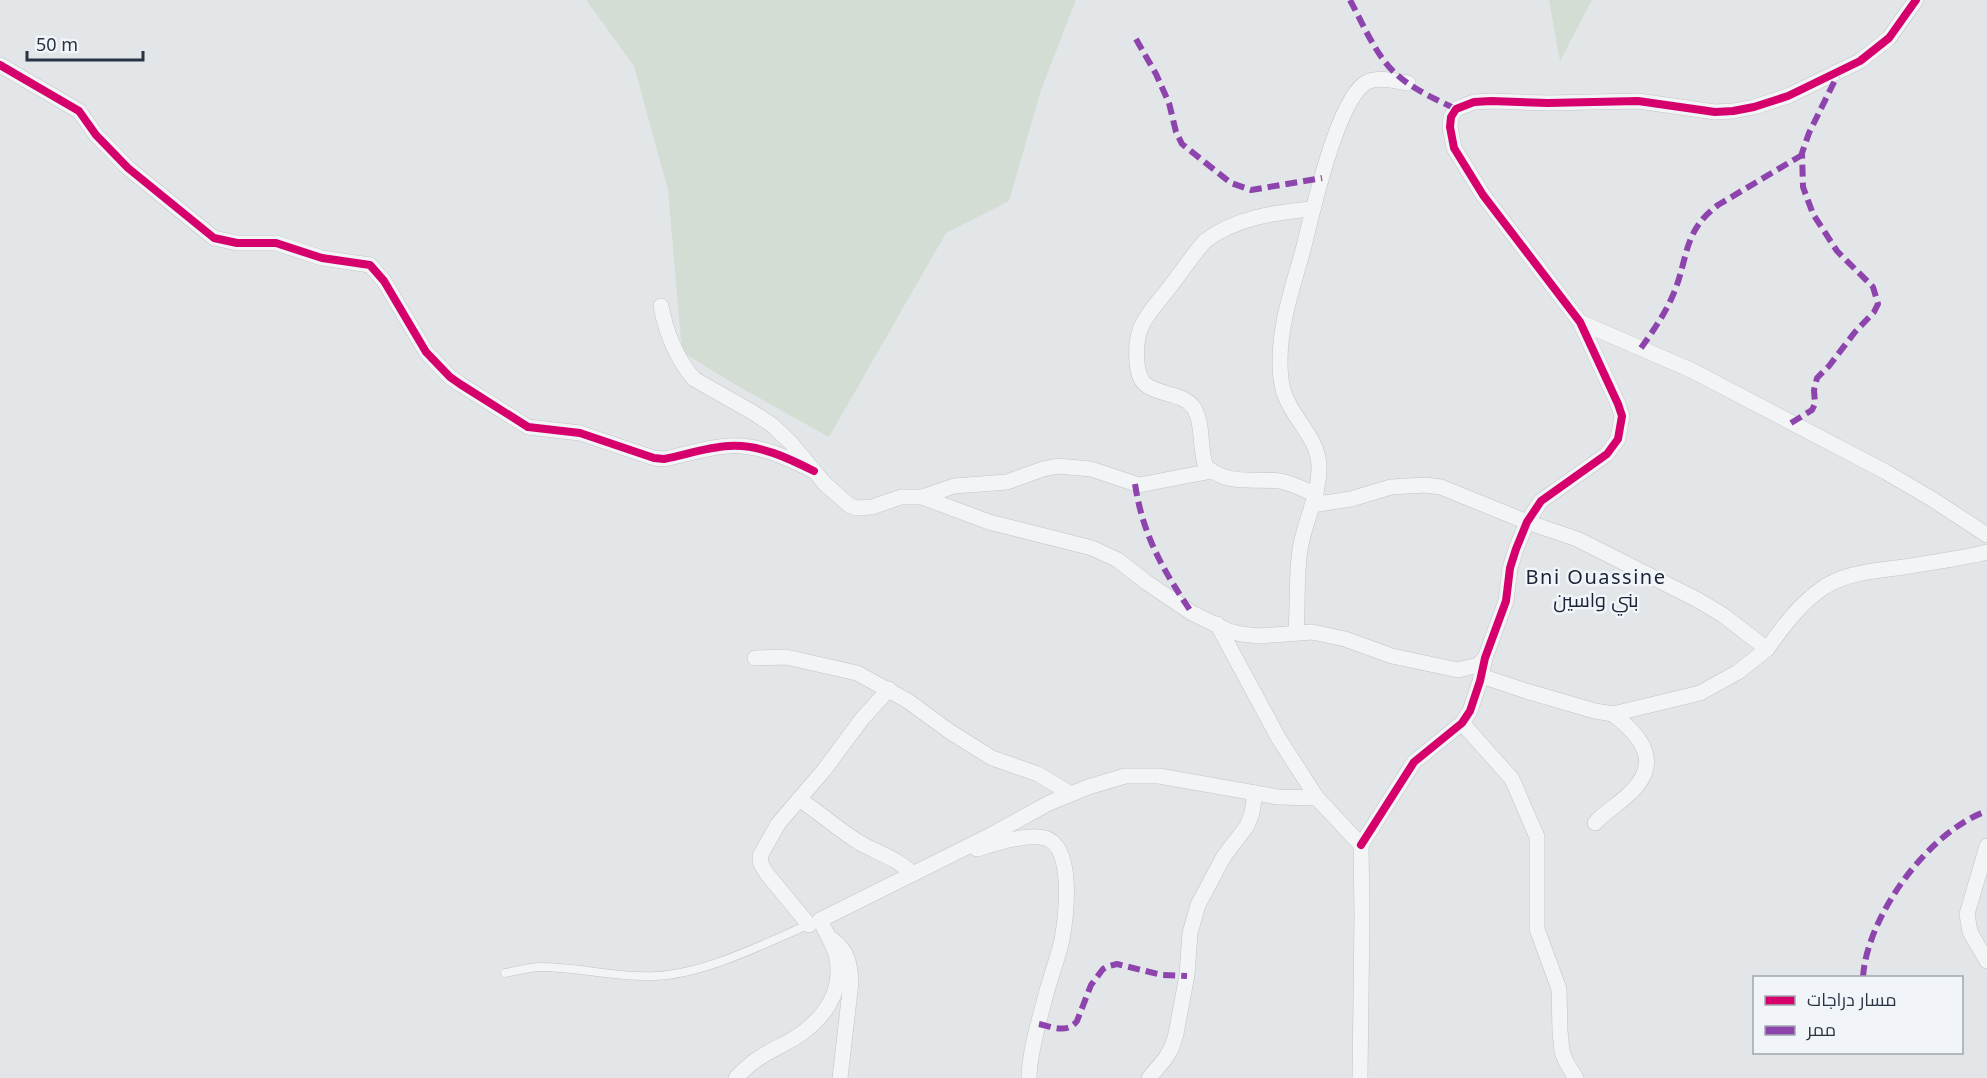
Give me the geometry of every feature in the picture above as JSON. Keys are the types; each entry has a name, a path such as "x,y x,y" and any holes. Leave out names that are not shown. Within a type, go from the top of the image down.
{"street":[{"path":"1360,1078 1361,845 1414,762 1462,723 1470,711 1485,658 1506,601 1510,568 1527,522 1541,501 1607,454 1620,432 1622,416 1580,322 1465,167 1454,148 1451,139 1451,117 1456,109 1474,102 1499,101 1548,103 1638,101 1714,112 1754,107 1796,92 1860,61 1889,38 1916,0"},
{"path":"0,65 79,111 96,135 128,168 214,238 237,243 276,243 322,258 370,265 384,281 426,352 442,369 460,384 528,427 580,433 654,458 664,459 729,446 748,447 780,455 814,471"},
{"path":"1296,632 1300,549 1318,489 1319,465 1316,447 1284,393 1280,362 1282,332 1312,209 1344,114 1363,84 1371,80 1381,79 1408,83"},
{"path":"1312,209 1247,220 1216,232 1191,256 1165,294 1150,310 1141,326 1137,337 1136,352 1142,380 1156,391 1180,398 1193,408 1200,428 1203,460 1206,467 1228,479 1283,482 1314,500 1351,499 1391,487 1425,485 1441,487 1527,522 1577,539 1696,599 1723,615 1767,649"},
{"path":"661,306 670,337 687,371 694,379 754,412 772,425 791,443 834,494 856,508 879,506 901,497 922,497 954,486 1007,482 1058,466 1078,466 1091,469 1139,485 1212,471"},
{"path":"1580,322 1691,370 1886,472 1987,535"},
{"path":"922,497 989,522 1106,554 1118,560 1191,613 1229,631 1259,636 1296,632 1326,635 1392,656 1458,670 1478,665 1485,658"},
{"path":"1481,676 1595,711 1613,714 1701,693 1738,672 1767,649 1805,603 1820,589 1835,581 1867,572 1962,558 1987,552"},
{"path":"1217,624 1280,739 1317,798 1361,845"},
{"path":"755,658 786,657 857,673 890,690 992,758 1038,774 1071,794"},
{"path":"840,1078 850,982 847,955 840,945 829,937 767,874 761,864 760,856 778,824 824,770 862,718 890,690"},
{"path":"1595,824 1632,791 1643,775 1647,764 1647,754 1636,734 1613,714"},
{"path":"1462,723 1512,779 1537,837 1536,929 1559,989 1562,1051 1576,1078"},
{"path":"814,922 989,836 1049,803 1125,776 1159,776 1278,797 1317,798"},
{"path":"1149,1078 1165,1059 1176,1034 1187,975 1190,933 1198,905 1221,861 1247,826 1255,793"},
{"path":"799,799 849,836 905,866 913,874"},
{"path":"944,858 1035,837 1051,841 1061,855 1065,869 1065,919 1032,1051 1029,1078"},
{"path":"1987,846 1967,914 1970,932 1987,961"},
{"path":"736,1078 754,1061 812,1026 827,1009 836,993 838,975 836,955 829,937"}],"lane":[{"path":"505,973 538,967 623,976 657,976 697,969 755,948 814,922"}],"shaded area":[{"path":"586,0 1076,0 1041,90 1009,201 946,233 829,437 682,352 668,190 634,66"},
{"path":"1549,0 1592,0 1560,61"}],"marked path":[{"path":"1350,0 1375,48 1395,73 1416,89 1456,109"},
{"path":"1136,39 1169,103 1176,132 1182,144 1231,183 1251,190 1322,178"},
{"path":"1791,423 1812,410 1815,404 1814,390 1817,378 1874,312 1878,304 1873,287 1837,251 1813,214 1803,187 1802,153 1809,133 1839,72"},
{"path":"1641,348 1670,302 1692,236 1706,215 1718,205 1802,155"},
{"path":"1135,484 1143,520 1156,552 1192,613"},
{"path":"1863,976 1867,953 1876,928 1905,879 1923,856 1944,837 1965,821 1987,811"},
{"path":"1039,1024 1060,1028 1073,1025 1077,1021 1091,985 1103,969 1109,966 1117,964 1162,975 1187,976"}],"cycle path":[{"path":"1361,845 1414,762 1462,723 1470,711 1485,658 1506,601 1510,568 1527,522 1541,501 1607,454 1618,439 1622,416 1580,322 1483,195 1454,148 1450,127 1451,117 1456,109 1474,102 1491,101 1548,103 1638,101 1715,112 1754,107 1788,96 1860,61 1889,38 1916,0"},
{"path":"0,65 79,111 96,135 128,168 214,238 237,243 276,243 322,258 370,265 384,281 426,352 450,377 528,427 580,433 654,458 664,459 704,449 751,447 784,457 814,471"}],"district":[{"name":"Bni Ouassine بني واسين","path":"1596,588"}]}
